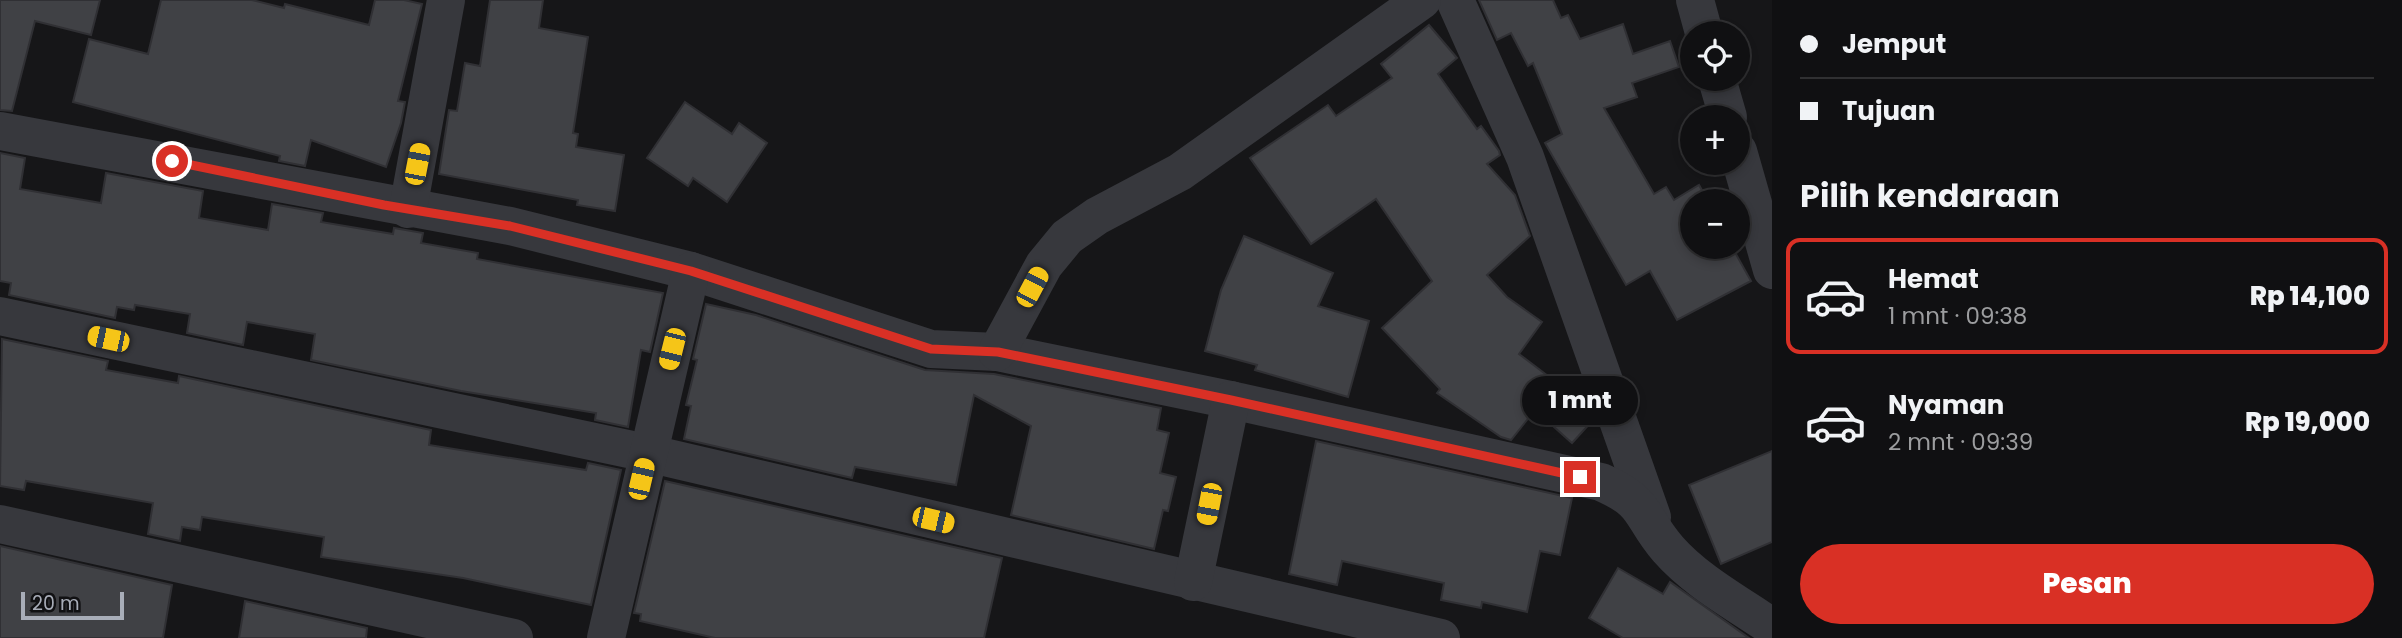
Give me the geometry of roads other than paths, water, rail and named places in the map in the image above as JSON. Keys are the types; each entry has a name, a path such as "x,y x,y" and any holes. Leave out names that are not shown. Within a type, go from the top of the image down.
{"street":[{"path":"408,209 446,0"},
{"path":"998,352 1044,265 1067,237 1097,216 1180,172 1422,0"},
{"path":"1455,0 1525,157 1657,533"},
{"path":"1695,0 1701,21"},
{"path":"0,131 510,226 691,271 931,349 998,352 1231,400 1601,482 1640,504 1667,548 1693,572 1772,627"},
{"path":"1745,175 1772,270"},
{"path":"606,638 691,271"},
{"path":"0,316 647,453 1441,638"},
{"path":"1193,582 1231,400"},
{"path":"0,524 514,638"}]}
